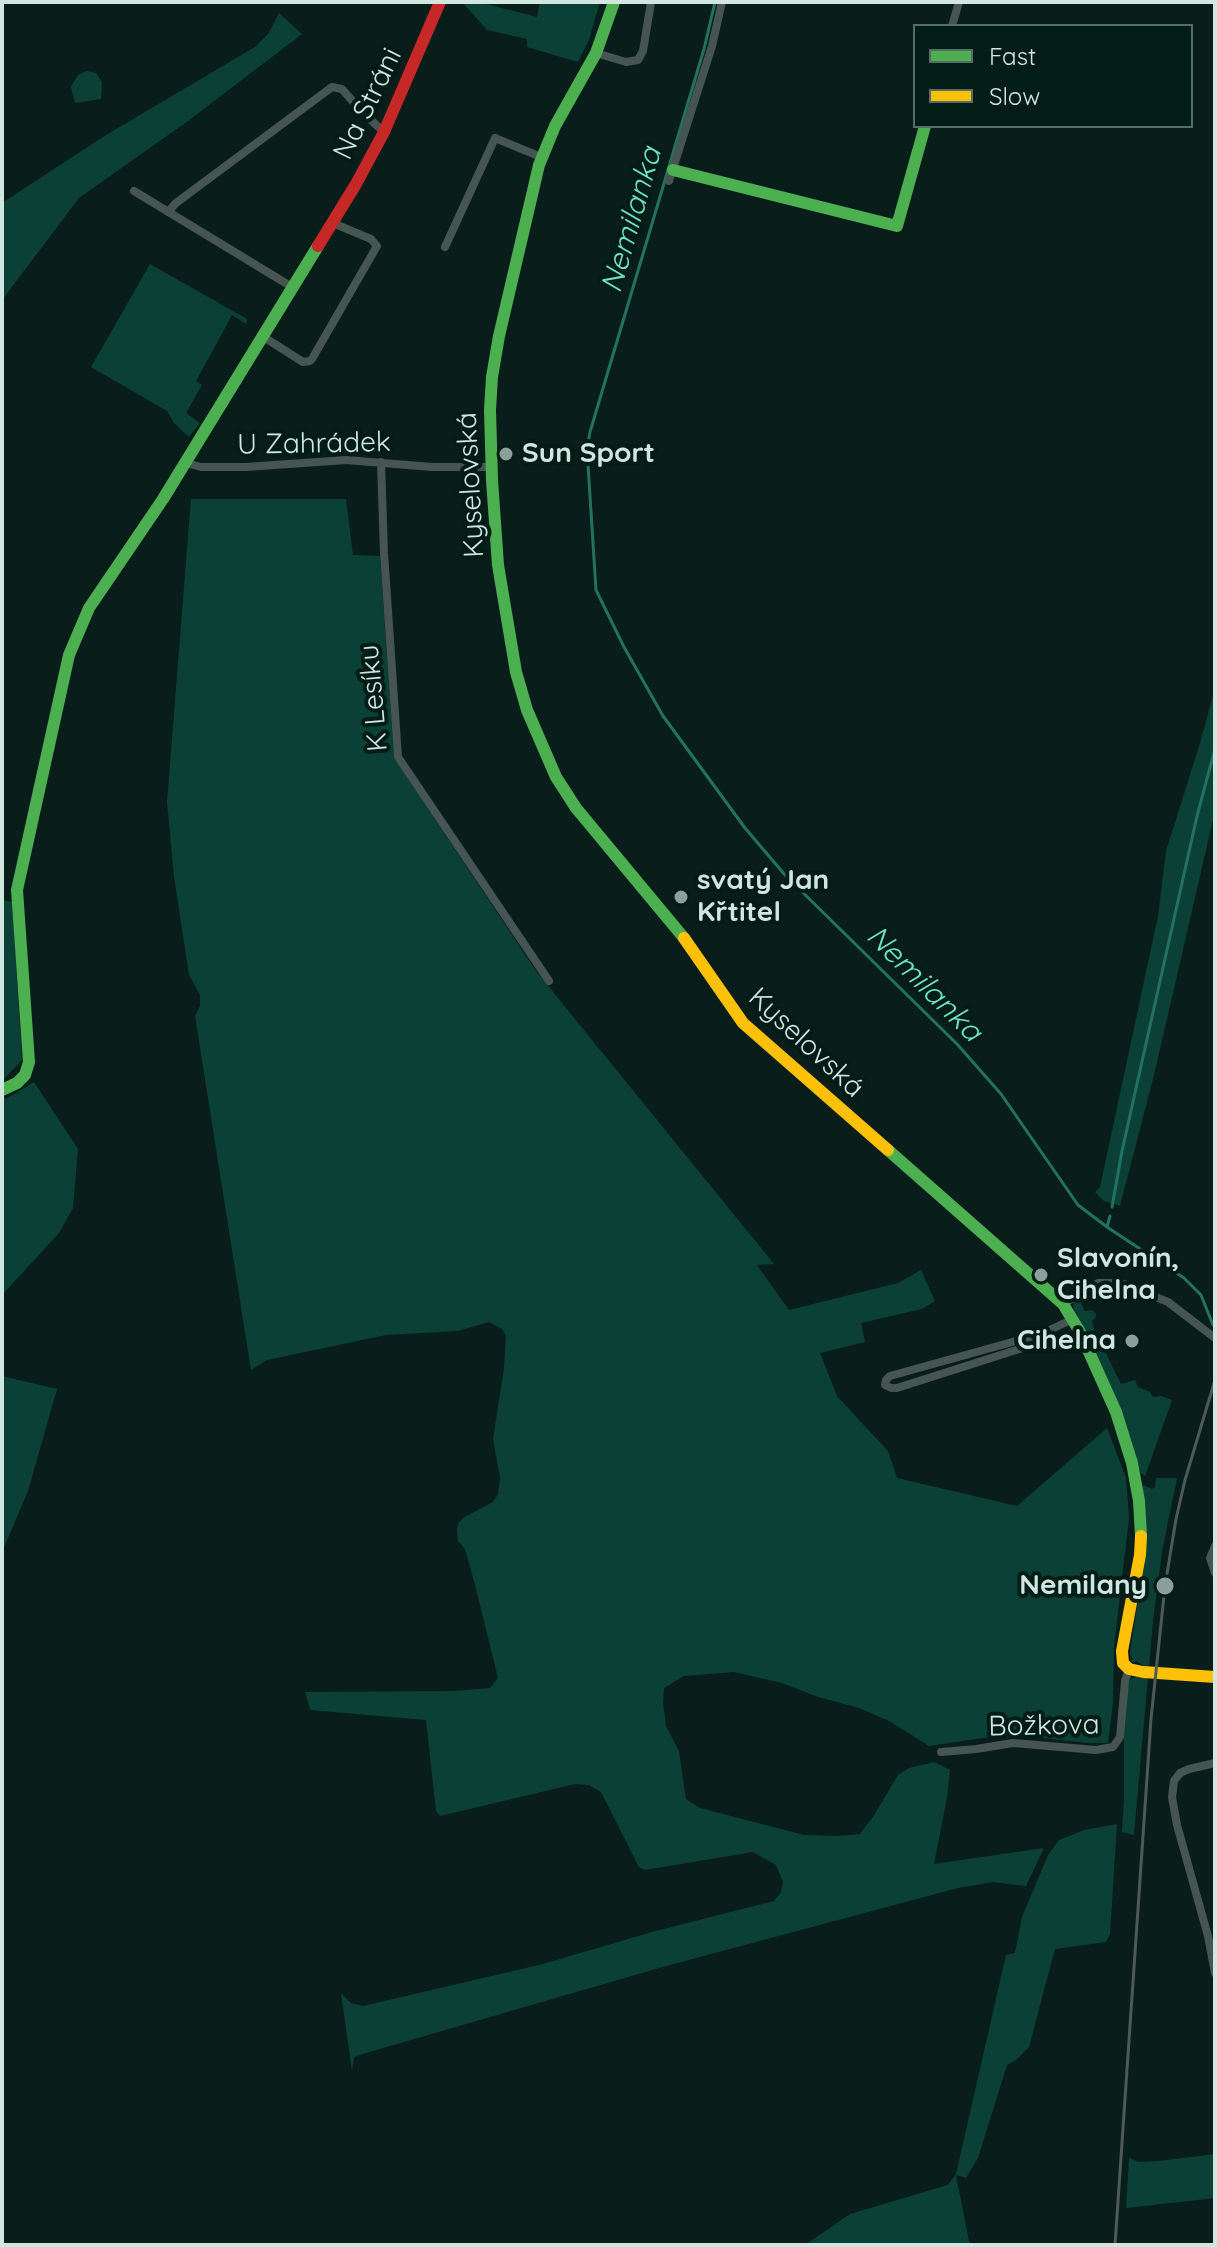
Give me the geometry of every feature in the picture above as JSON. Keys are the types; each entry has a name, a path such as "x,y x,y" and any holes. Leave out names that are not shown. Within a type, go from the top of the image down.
{"street":[{"name":"Na Stráni","path":"2,1090 25,1075 29,1062 17,890 69,655 89,608 186,463 356,184 384,132 440,2"},
{"name":"Kyselovská","path":"614,2 596,53 541,157 495,354 491,394 492,467 498,565 520,688 548,761 576,808 678,928 743,1023 1029,1271 1063,1304 1073,1319 1116,1412 1132,1463 1139,1501 1140,1555 1122,1655 1123,1663 1129,1669"},
{"path":"596,53 626,62 636,61 643,51 651,2"},
{"path":"722,2 712,46 671,176 897,226 924,128"},
{"path":"953,24 959,2"},
{"path":"168,212 332,87 342,89 384,132"},
{"path":"445,247 495,138 541,157"},
{"path":"134,191 292,287"},
{"path":"262,336 301,361 312,359 377,246 371,239 333,223"},
{"name":"U Zahrádek","path":"186,463 201,467 246,467 335,460 432,467 492,467"},
{"name":"K Lesíku","path":"381,462 398,757 549,981"},
{"path":"1063,1304 1098,1283 1121,1283 1168,1302 1215,1338"},
{"path":"1041,1334 1040,1341 1035,1344 897,1388 885,1385 890,1376 1041,1334 1073,1319"},
{"path":"1215,1546 1210,1558 1215,1573"},
{"path":"1129,1669 1215,1677"},
{"name":"Božkova","path":"941,1752 1013,1743 1096,1750 1113,1747 1120,1737 1129,1669"},
{"path":"1215,1763 1180,1773 1174,1781 1172,1797 1215,1973"}],"green space":[{"path":"462,2 478,2 537,17 540,2 600,2 589,40 578,62 527,47 527,39 487,30"},
{"path":"279,13 302,34 188,121 79,198 2,300 2,203 106,135 255,47 268,34"},
{"path":"87,71 96,73 102,82 101,99 75,103 71,87 78,75"},
{"path":"150,264 247,319 246,324 232,315 196,381 202,385 186,413 200,423 189,437 174,423 167,411 91,367"},
{"path":"191,499 346,499 353,555 380,556 394,758 536,971 774,1264 757,1265 789,1310 898,1283 921,1270 935,1301 922,1309 861,1323 865,1342 820,1353 837,1396 888,1451 897,1478 1017,1506 1107,1428 1126,1478 1129,1518 1114,1647 1113,1703 1108,1743 1023,1736 990,1737 929,1746 891,1722 859,1708 782,1683 734,1672 684,1676 664,1688 666,1726 679,1751 686,1799 700,1808 804,1835 860,1834 898,1775 909,1768 934,1762 950,1770 934,1864 1044,1848 1026,1886 993,1882 958,1888 666,1966 354,2057 352,2071 341,1993 351,2003 363,2006 543,1964 774,1901 781,1892 783,1882 776,1865 753,1852 645,1870 639,1867 601,1792 589,1785 575,1784 440,1816 436,1811 426,1720 310,1710 305,1692 455,1691 490,1688 498,1678 475,1585 465,1549 458,1541 457,1530 463,1518 493,1502 498,1494 500,1478 493,1439 506,1336 502,1329 489,1322 458,1331 386,1335 267,1360 251,1370 195,1016 200,1006 200,995 189,975 174,877 167,802"},
{"path":"1215,688 1215,811 1154,1075 1120,1206 1104,1201 1095,1192 1100,1187 1158,916 1166,851"},
{"path":"2,900 12,902 22,1060 2,1081"},
{"path":"34,1082 78,1149 73,1208 59,1233 2,1295 2,1095 6,1099"},
{"path":"1081,1302 1084,1311 1092,1310 1096,1314 1092,1320 1094,1329 1121,1384 1135,1380 1138,1387 1150,1392 1153,1397 1172,1400 1145,1476 1141,1473 1074,1309 1073,1303"},
{"path":"2,1376 57,1389 28,1491 2,1552"},
{"path":"1156,1478 1177,1478 1162,1552 1153,1621 1134,1835 1122,1832 1124,1736 1128,1682 1142,1677 1143,1665 1136,1661 1133,1663 1130,1653 1143,1567 1142,1490 1143,1485 1152,1489 1155,1487"},
{"path":"1117,1824 1110,1934 1106,1942 1055,1949 1029,2047 1007,2065 978,2158 966,2178 956,2175 972,2245 805,2245 850,2214 948,2185 956,2174 1006,1955 1015,1953 1022,1917 1048,1855 1059,1840 1084,1830"},
{"path":"1215,2154 1215,2198 1126,2208 1129,2158 1139,2162"}],"waterway":[{"name":"Nemilanka","path":"587,449 715,2"},
{"name":"Nemilanka","path":"588,465 596,590 663,716 745,828 785,875 957,1044 1001,1094 1078,1205 1184,1278 1201,1295 1213,1325"},
{"path":"1112,1207 1197,816 1215,749"},
{"path":"1107,1227 1110,1216"}],"railway":[{"path":"1115,2245 1151,1719 1165,1586 1185,1480 1215,1380"}],"traffic: fast":[{"path":"614,2 596,53 555,126 539,165 499,336 490,410 498,565 516,672 527,710 556,777 576,808 684,938"},
{"path":"673,170 897,226 924,128"},
{"path":"2,1090 25,1075 29,1062 17,890 69,655 89,608 163,499 318,246"},
{"path":"888,1150 1063,1304 1080,1332 1116,1412 1132,1463 1141,1536"}],"traffic: slow":[{"path":"684,938 743,1023 888,1150"},
{"path":"1141,1536 1122,1651 1123,1663 1129,1669 1143,1672 1215,1677"}],"traffic: jam":[{"path":"318,246 384,132 440,2"}],"place":[{"name":"Sun Sport","path":"506,454"},
{"name":"svatý Jan Křtitel","path":"681,897"},
{"name":"Slavonín, Cihelna","path":"1041,1275"},
{"name":"Cihelna","path":"1132,1341"},
{"name":"Nemilany","path":"1165,1586"}]}
